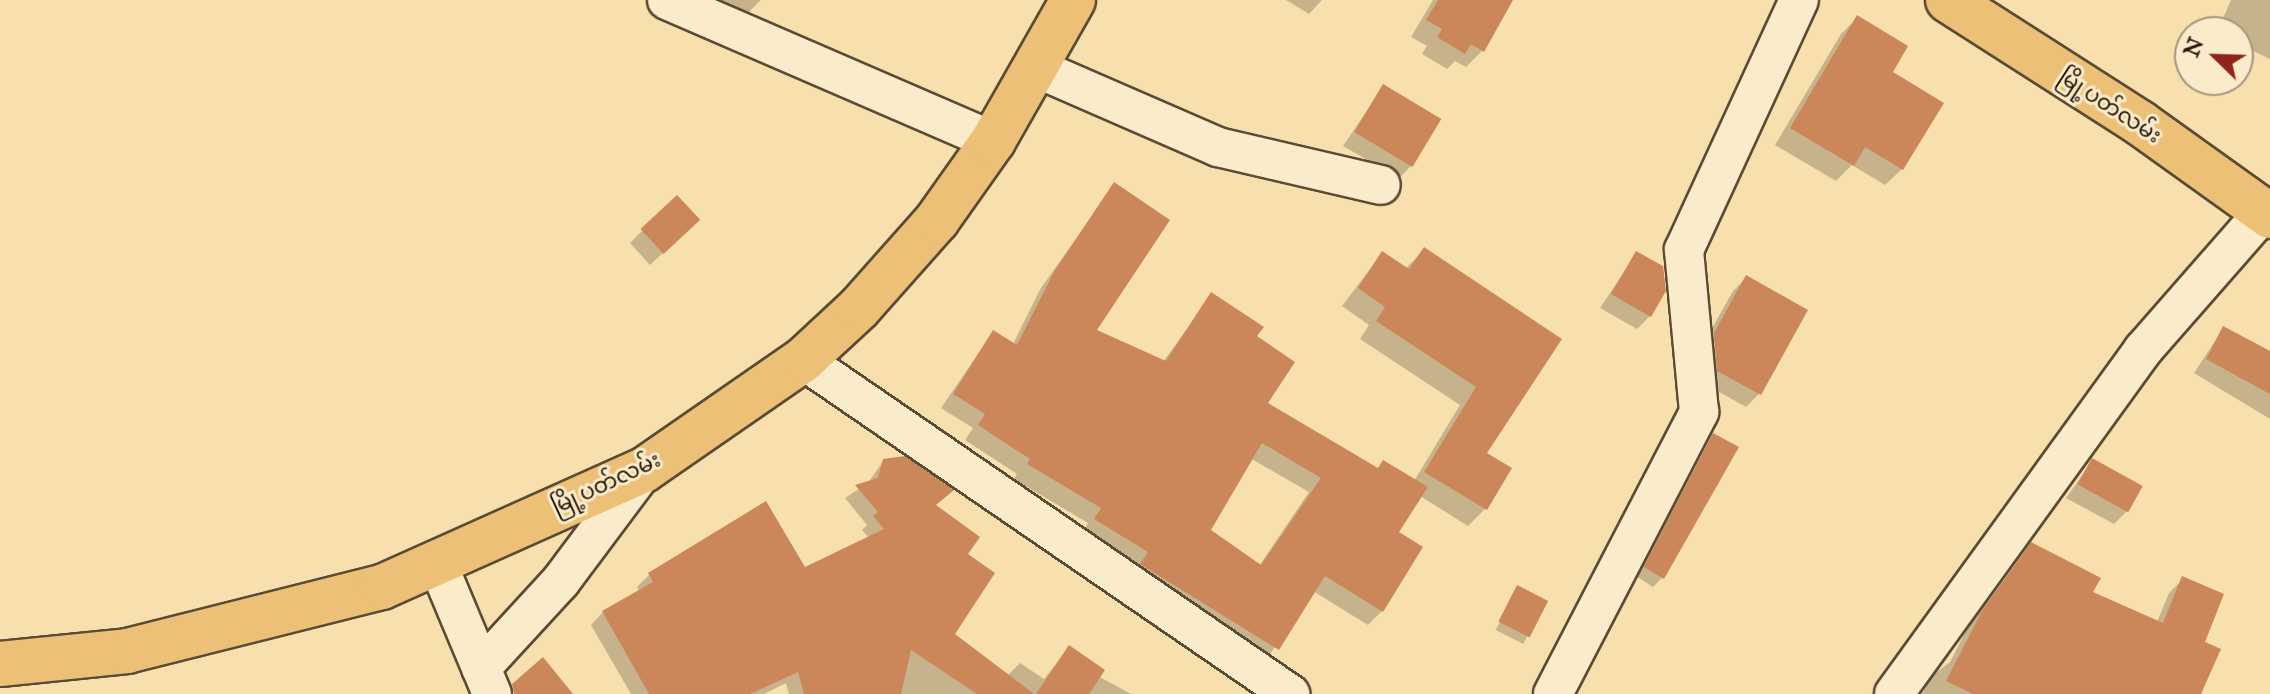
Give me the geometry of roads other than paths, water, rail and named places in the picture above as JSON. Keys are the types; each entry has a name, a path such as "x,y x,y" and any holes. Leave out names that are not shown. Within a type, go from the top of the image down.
{"main road":[{"name":"မြို့ပတ်လမ်း","path":"0,664 127,651 382,587 436,560 644,470 803,360 859,308 937,220 993,141 1073,0"},
{"name":"မြို့ပတ်လမ်း","path":"1948,0 2140,123 2267,214"}],"street":[{"path":"667,0 993,141"},
{"path":"1553,694 1699,412 1684,250 1799,0"},
{"path":"1034,67 1218,147 1381,185"},
{"path":"1894,694 2143,350 2267,214"},
{"path":"803,360 1290,694"},
{"path":"486,681 644,470"},
{"path":"436,560 486,681"}]}
